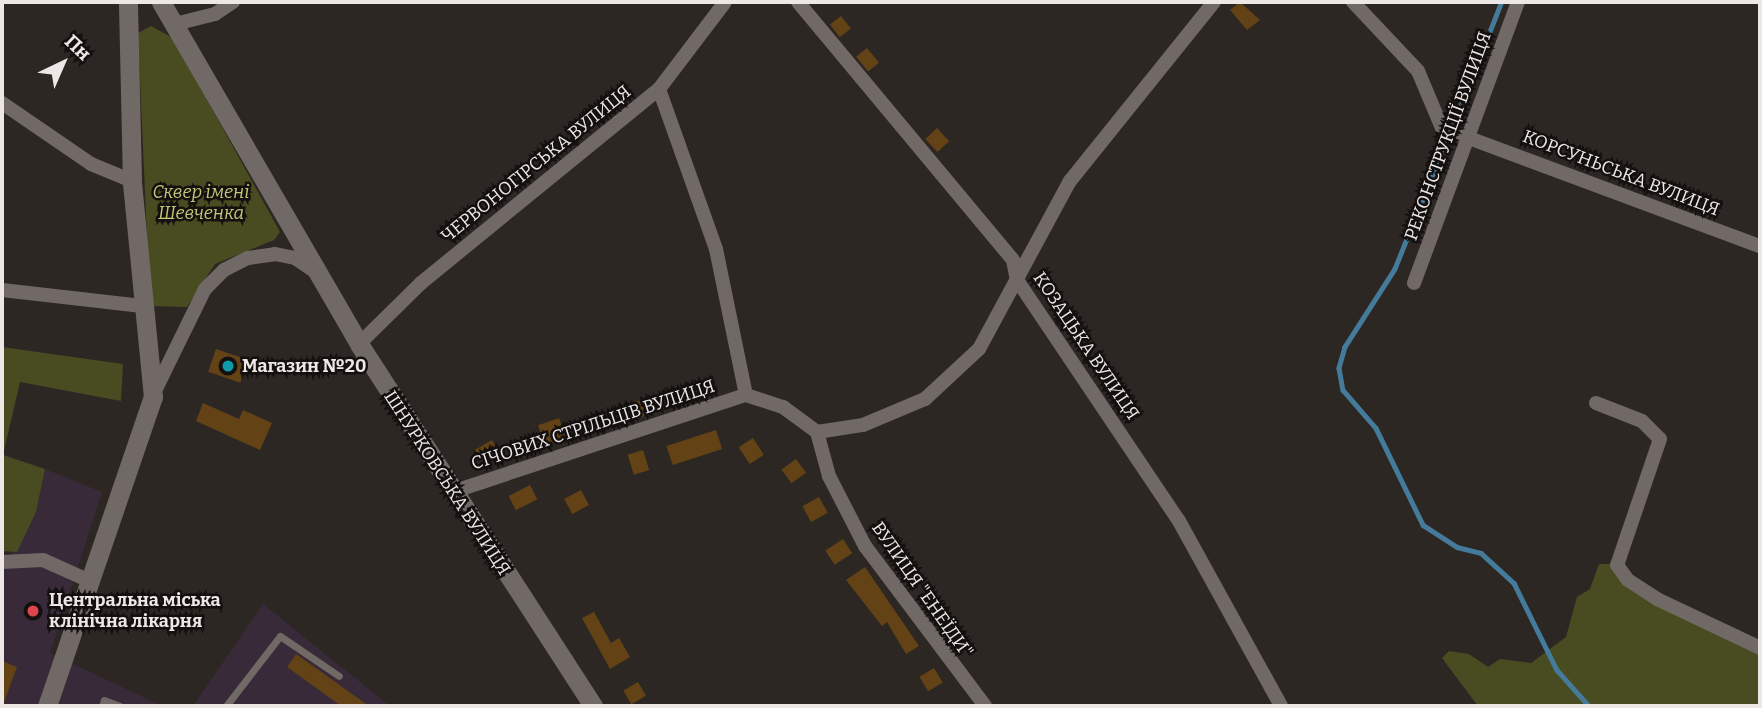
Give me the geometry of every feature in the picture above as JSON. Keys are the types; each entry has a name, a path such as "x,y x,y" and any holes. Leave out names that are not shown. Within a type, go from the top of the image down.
{"street":[{"path":"128,2 132,181 142,306 153,397"},
{"name":"ШНУРКОВСЬКА ВУЛИЦЯ","path":"161,2 314,271 452,492 593,706"},
{"path":"177,31 179,23 215,14 233,2"},
{"name":"ЧЕРВОНОГІРСЬКА ВУЛИЦЯ","path":"359,344 421,283 659,89 725,2"},
{"name":"КОЗАЦЬКА ВУЛИЦЯ","path":"798,2 1013,260 1017,280 1180,521 1282,706"},
{"path":"659,89 716,249 746,395 783,407 817,432 863,425 925,399 979,349 1070,181 1214,2"},
{"name":"КОРСУНЬСЬКА ВУЛИЦЯ","path":"1353,2 1418,71 1436,122 1760,246"},
{"name":"РЕКОНСТРУКЦІЇ ВУЛИЦЯ","path":"1414,283 1518,2"},
{"path":"2,103 91,164 132,181"},
{"path":"47,706 153,397 205,289 224,271 248,258 275,254 295,258 314,271"},
{"path":"2,290 142,306"},
{"name":"СІЧОВИХ СТРІЛЬЦІВ ВУЛИЦЯ","path":"452,492 746,395"},
{"path":"1596,403 1643,421 1660,439 1617,565 1628,580 1657,600 1760,648"},
{"name":"ВУЛИЦЯ \"ЕНЕЇДИ\"","path":"817,432 829,477 865,546 985,706"},
{"path":"2,562 43,560 90,581"}],"lane":[{"path":"226,706 280,635 339,676"},
{"path":"102,706 104,700 120,706"}],"shaded area":[{"name":"Центральна міська клінічна лікарня","path":"45,469 102,492 50,653 162,706 2,706 2,570 36,512"},
{"name":"Центральна міська клінічна лікарня","path":"263,604 390,706 193,706"}],"green space":[{"name":"Сквер імені Шевченка","path":"151,26 173,38 280,232 274,240 215,264 187,307 150,306 138,33"},
{"path":"2,347 123,364 121,401 20,382 3,455 45,469 36,512 17,552 2,551"},
{"path":"1599,564 1610,564 1623,580 1760,653 1760,706 1478,706 1442,658 1449,651 1469,654 1488,667 1500,659 1531,663 1566,637 1577,597 1590,589"}],"building":[{"path":"1240,2 1260,20 1247,30 1230,10"},
{"path":"841,16 851,29 840,37 830,25"},
{"path":"867,48 879,63 868,72 856,57"},
{"path":"937,128 949,141 938,152 925,139"},
{"name":"Магазин №20","path":"216,349 248,360 240,383 208,372"},
{"path":"642,400 647,415 632,420 627,405"},
{"path":"203,403 239,419 243,410 272,423 260,450 196,421"},
{"path":"559,418 566,438 545,445 538,425"},
{"path":"716,430 722,449 673,465 667,446"},
{"path":"753,438 764,455 750,464 739,447"},
{"path":"492,440 500,454 483,464 475,450"},
{"path":"643,450 649,470 634,475 628,455"},
{"path":"796,459 806,473 791,483 781,470"},
{"path":"530,485 537,499 516,510 509,496"},
{"path":"581,490 589,505 572,514 564,499"},
{"path":"819,497 828,513 811,522 802,506"},
{"path":"843,539 852,553 835,565 825,550"},
{"path":"865,567 919,646 906,654 887,622 882,626 846,580"},
{"path":"594,612 611,643 619,638 630,657 610,669 582,618"},
{"path":"296,654 369,706 341,706 287,667"},
{"path":"2,661 17,667 3,705 2,705"},
{"path":"934,668 943,683 928,691 919,677"},
{"path":"638,682 646,696 631,704 623,690"}],"waterway":[{"path":"1452,128 1501,2"},
{"path":"1448,137 1395,269 1345,347 1339,368 1343,390 1376,428 1423,525 1457,547 1481,553 1514,583 1557,670 1589,706"}],"place":[{"name":"Магазин №20","path":"228,366"},
{"name":"Центральна міська клінічна лікарня","path":"33,611"}]}
